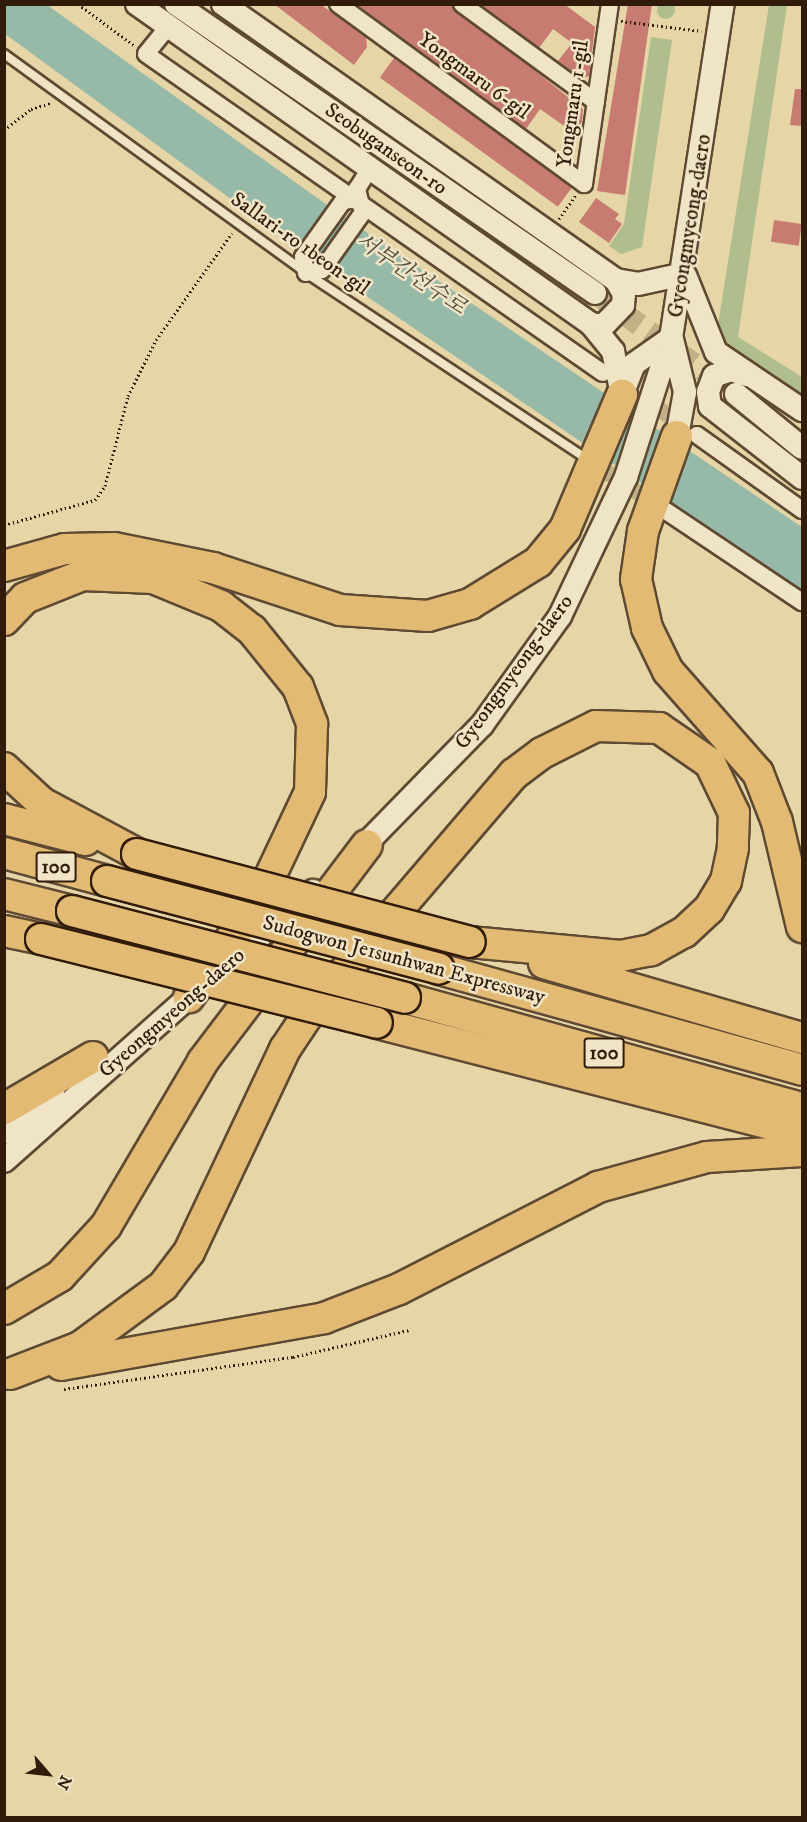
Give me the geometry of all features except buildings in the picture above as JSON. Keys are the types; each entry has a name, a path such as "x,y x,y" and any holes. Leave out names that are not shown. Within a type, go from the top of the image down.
{"highway":[{"path":"4,566 65,549 114,548 213,568 340,610 428,616 470,604 538,562 566,529 613,384"},
{"path":"687,435 660,503 636,579 647,628 668,671 758,773 777,822 802,927"},
{"path":"4,620 25,598 83,575 153,578 221,606 252,630 298,687 312,724 310,792 259,900 189,997"},
{"path":"7,1375 80,1347 163,1286 189,1252 285,1049 309,1013 514,774 560,742 596,726 658,728 710,763 734,813 734,848 726,881 709,909 684,932 651,950 621,956 470,942"},
{"path":"4,768 42,803 137,854"},
{"path":"4,819 470,942 802,1038"},
{"path":"4,1309 60,1276 106,1227 203,1061 367,845"},
{"name":"Sudogwon Je1sunhwan Expressway","path":"4,853 439,969 802,1070"},
{"name":"Sudogwon Je1sunhwan Expressway","path":"4,894 405,999 802,1108"},
{"path":"4,931 377,1023 802,1132"},
{"path":"4,1109 93,1057"},
{"path":"7,1375 324,1318 399,1289 598,1187 707,1157 802,1150"}],"street":[{"path":"137,4 167,28 591,324 614,351 613,384"},
{"name":"Seobuganseon-ro","path":"176,4 595,293"},
{"path":"224,4 548,235 616,280 638,284 684,273 716,352 802,410"},
{"name":"Yongmaru 6-gil","path":"338,4 584,184"},
{"path":"462,4 596,102"},
{"path":"593,4 609,10"},
{"name":"Gyeongmyeong-daero","path":"4,1161 189,997 367,845 482,725 560,616 626,477 651,413 671,338 684,273 723,4"},
{"name":"Yongmaru 1-gil","path":"584,184 609,10"},
{"path":"167,28 146,54 318,178 613,384"},
{"path":"310,267 370,168"},
{"path":"310,267 363,212 350,200"},
{"path":"591,324 603,326 623,304 624,294 616,280"},
{"path":"613,384 634,364 671,338 685,393 687,435"},
{"path":"752,376 731,370 714,376 708,392 718,417 802,478"},
{"path":"736,394 802,448"},
{"path":"687,435 691,417 718,417"},
{"path":"687,435 802,510"},
{"path":"660,503 802,602"},
{"path":"4,1133 93,1057 189,997"}],"lane":[{"name":"Sallari-ro 1beon-gil","path":"4,54 250,232 310,267 590,457"}],"path":[{"path":"78,4 146,54"},
{"path":"609,10 719,34"},
{"path":"4,130 43,103 79,108"},
{"name":"Yongmaru 1-gil","path":"548,235 584,184"},
{"path":"4,525 95,500 105,486 128,396 156,340 229,235 238,229 250,232"},
{"path":"64,1389 293,1357 409,1330"}],"green space":[{"path":"666,1 672,4 675,10 672,16 666,19 660,16 657,10 660,4"},
{"path":"769,5 787,5 738,337 802,377 802,401 728,348 717,331"},
{"path":"651,37 672,40 642,247 621,254 609,246 624,224"}],"water":[{"name":"서부간선수로","path":"5,5 47,5 344,217 802,527 802,592 331,272 5,34"}],"tunnel":[{"path":"595,293 736,394"},
{"path":"619,383 688,428"},
{"path":"587,459 658,506"}]}
